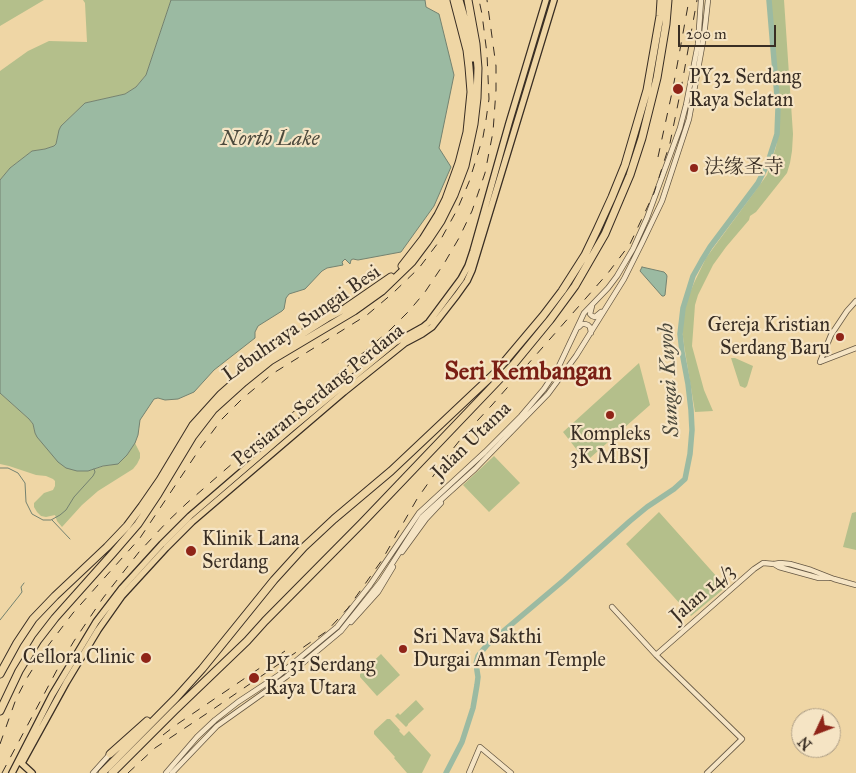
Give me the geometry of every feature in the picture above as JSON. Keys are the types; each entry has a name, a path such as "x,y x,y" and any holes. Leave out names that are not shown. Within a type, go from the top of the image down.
{"highway":[{"path":"449,0 459,22"},
{"name":"Lebuhraya Sungai Besi","path":"0,674 33,619 54,596 131,522 160,480 193,426 221,394 262,360 346,308 392,276 417,248 438,215 451,189 467,132 471,92 466,50 454,0"},
{"path":"459,0 474,60 478,68"},
{"name":"Lebuhraya Sungai Besi","path":"0,711 19,671 38,640 138,524 193,436 213,410 270,361 363,305 412,262 427,242 454,195 465,166 474,124 478,68 475,36 468,0"},
{"path":"102,773 202,669 274,580 311,539 391,472 495,373 543,316 570,279 585,255 597,230 624,166 646,90 660,16 661,0"},
{"path":"112,773 228,660 369,517 513,365 575,286 605,234 630,175 648,118 657,78 668,0"},
{"path":"110,754 148,720 160,714"}],"main road":[{"name":"Persiaran Serdang Perdana","path":"275,447 396,342 429,322 461,279 473,251 546,0"},
{"name":"Persiaran Serdang Perdana","path":"17,766 96,622 132,577 182,524 405,343 432,327 467,281 478,252 554,0"},
{"path":"540,18 550,13"},
{"path":"529,54 538,52"},
{"name":"Persiaran Serdang Perdana","path":"17,766 27,754 55,697"},
{"path":"27,754 29,772"},
{"path":"17,766 29,772"}],"street":[{"name":"Jalan Utama","path":"166,773 214,720 279,675 342,622 370,585 419,512 485,452 521,416 544,389 558,368 584,313 617,276 648,218 680,128 691,84 698,44 701,0"},
{"name":"Jalan Utama","path":"172,773 217,726 286,677 346,626 381,581 422,517 494,450 548,394 571,364 628,271 662,201 685,130 698,76 708,0"},
{"path":"574,335 580,326 585,324 590,327 591,332 596,328 626,280 628,271"},
{"path":"856,301 831,335 820,362 856,348"},
{"path":"592,305 590,314 592,316 598,315 606,308"},
{"name":"Jalan 14/3","path":"774,564 780,562 790,564 856,585"},
{"name":"Jalan 14/3","path":"656,656 760,565 774,564 819,578 830,578"},
{"path":"799,573 820,574"},
{"path":"612,607 656,656 742,739 707,773"},
{"path":"469,773 480,747 511,773"},
{"path":"93,773 110,754"}],"shaded area":[{"path":"0,0 44,0 0,26"},
{"path":"83,0 171,0 146,75 136,87 125,94 85,103 61,126 54,146 32,151 10,168 0,180 0,71 28,51 49,41 87,42 85,3"},
{"path":"770,0 784,0 793,134 790,163 787,173 756,212 750,216 749,220 713,265 698,295 695,305 692,346 704,390 713,411 695,412 682,329 685,305 706,258 767,175 776,147 780,121"},
{"path":"731,358 753,366 745,388 740,386"},
{"name":"Kompleks 3K MBSJ","path":"639,363 650,405 590,458 584,459 563,432"},
{"path":"0,393 29,419 33,424 35,433 88,471 111,465 127,455 135,443 140,453 140,458 133,469 98,491 62,527 55,515 41,516 34,507 34,503 44,493 53,490 55,481 46,476 36,475 0,464"},
{"path":"494,456 520,483 489,512 463,485"},
{"path":"659,512 726,587 691,616 626,544"},
{"path":"856,512 856,550 843,547 852,513"},
{"path":"381,654 400,675 377,696 360,677 360,674"},
{"path":"416,700 424,709 406,727 395,716 398,713 400,715"},
{"path":"387,719 390,719 404,736 409,731 431,755 422,773 407,773 374,734 374,731"}],"water":[{"name":"North Lake","path":"171,0 425,0 426,7 439,14 454,75 439,148 451,167 434,206 401,252 358,260 353,259 350,264 345,259 342,262 343,265 327,268 322,271 305,289 289,294 286,298 284,309 258,326 255,338 214,370 194,392 178,399 154,399 140,420 135,443 118,464 88,471 77,471 66,468 58,462 37,437 33,424 29,419 0,393 0,180 10,168 32,151 54,146 61,126 85,103 125,94 136,87 146,75"},
{"path":"642,267 666,274 664,296 640,271"}],"waterway":[{"name":"Sungai Kuyoh","path":"446,773 462,742 473,708 478,677 476,664 478,656 487,645 630,521 685,479 692,430 688,384 680,334 683,308 693,276 702,260 758,183 767,165 777,134 778,108 769,0"},
{"path":"0,468 8,468 18,473 25,483 26,502 32,514 43,520 51,520 66,510 74,497 93,476 94,469"},
{"path":"52,520 70,539"},
{"path":"0,620 22,592 21,587 24,583"}],"railway":[{"path":"0,744 16,699 44,651 73,613 140,538 222,419 272,374 367,315 419,268 441,239 457,210 469,182 483,137 486,120 489,99 487,54 479,0"},
{"path":"2,773 74,641 103,598 139,552 187,503 390,330 425,292 445,262 472,211 485,173 493,132 496,66 487,0"},
{"path":"658,157 689,0"},
{"path":"128,773 155,748 327,631 348,608 382,560 417,499 448,455 608,273 630,244 654,193 670,143 697,0"},
{"path":"163,735 285,651"}],"place":[{"name":"PY32 Serdang Raya Selatan","path":"678,89"},
{"name":"法缘圣寺","path":"694,168"},
{"name":"Gereja Kristian Serdang Baru","path":"840,337"},
{"name":"Kompleks 3K MBSJ","path":"610,415"},
{"name":"Klinik Lana Serdang","path":"191,551"},
{"name":"Sri Nava Sakthi Durgai Amman Temple","path":"403,649"},
{"name":"Cellora Clinic","path":"146,658"},
{"name":"PY31 Serdang Raya Utara","path":"254,678"}],"district":[{"name":"Seri Kembangan","path":"528,373"}]}
